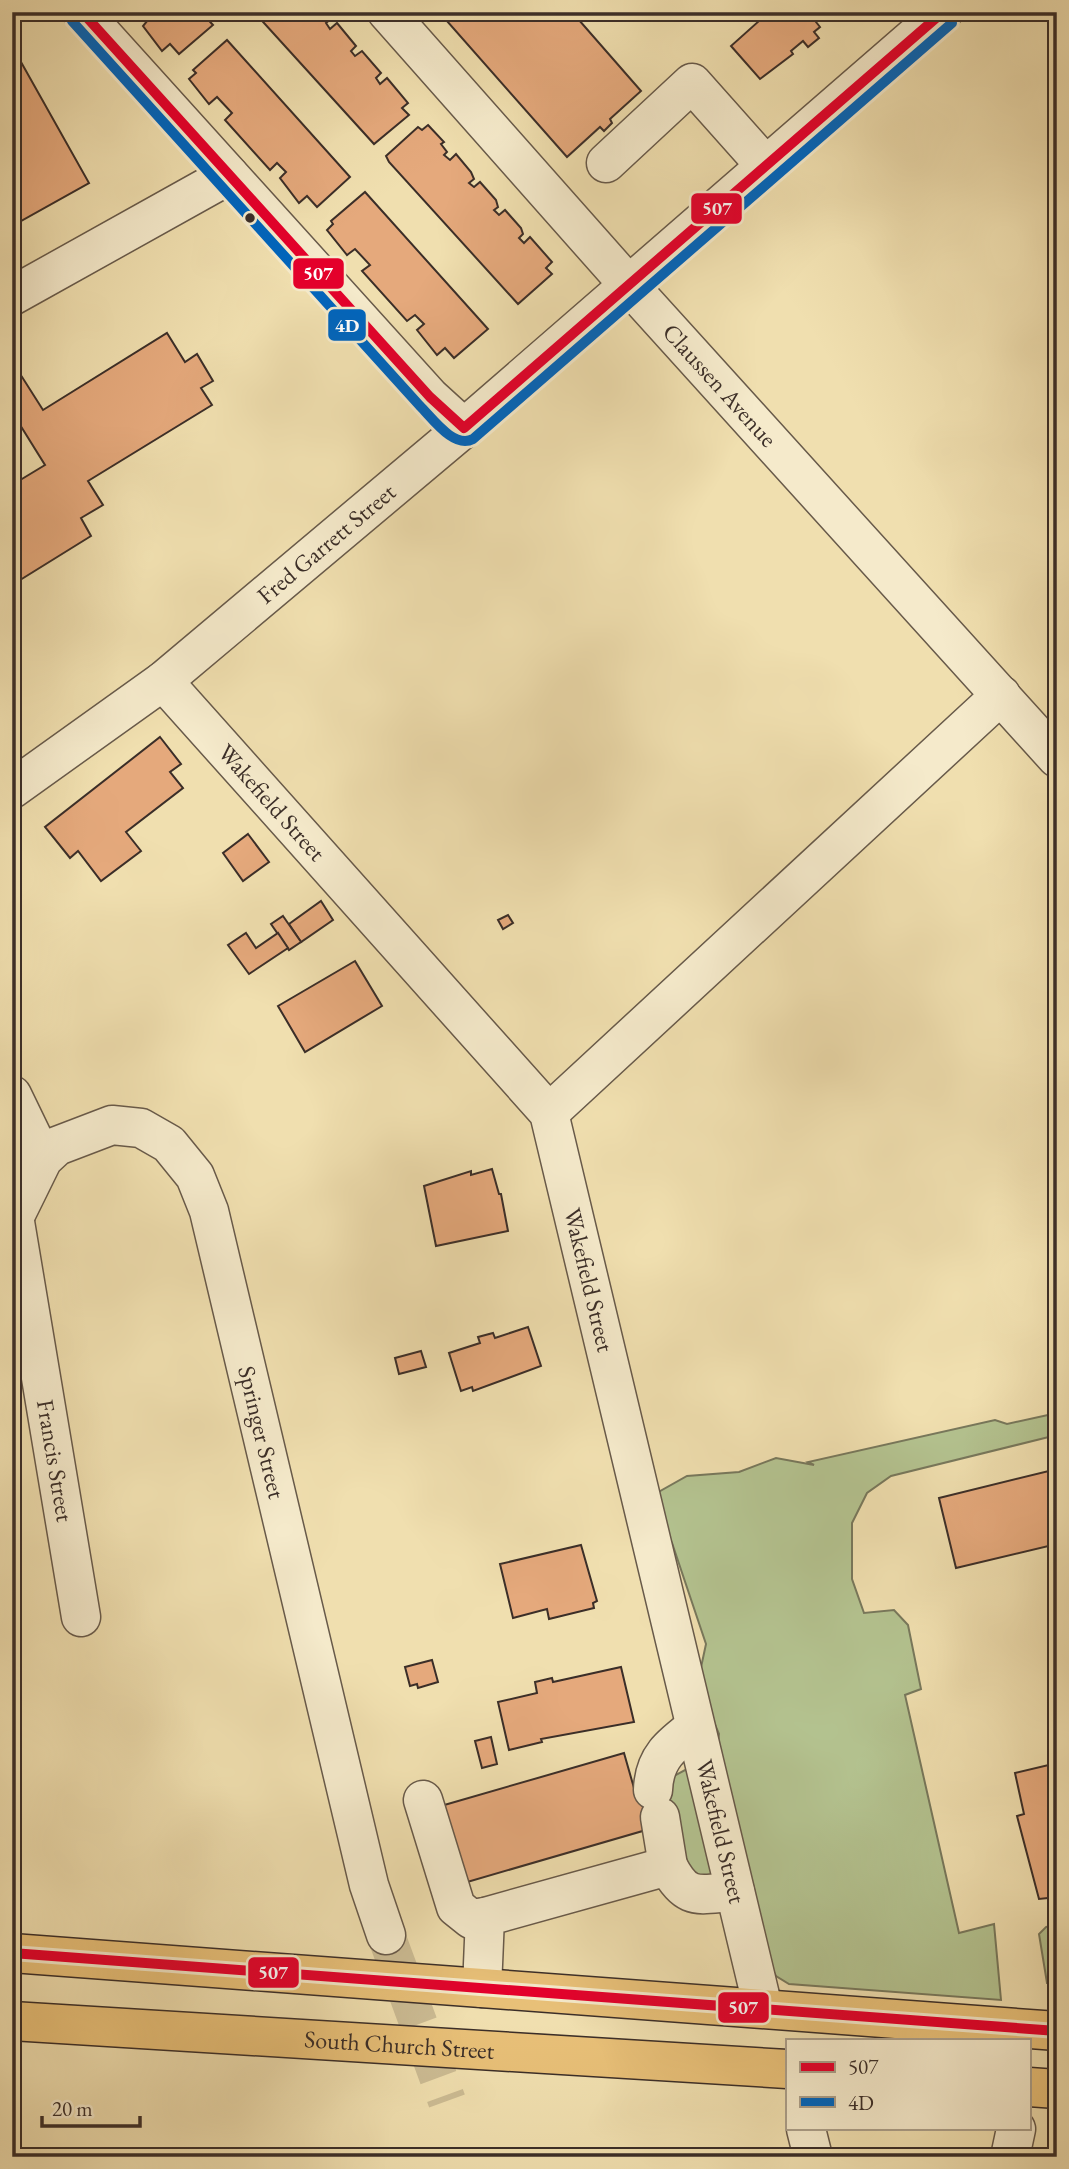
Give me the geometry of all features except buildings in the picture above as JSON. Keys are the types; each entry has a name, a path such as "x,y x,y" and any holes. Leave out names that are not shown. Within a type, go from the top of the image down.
{"main road":[{"path":"12,1953 1057,2031"},
{"name":"South Church Street","path":"12,2021 786,2069"},
{"path":"1030,2087 1057,2089"}],"street":[{"path":"82,12 430,397 464,428"},
{"name":"Claussen Avenue","path":"387,12 627,283 1057,758"},
{"name":"Fred Garrett Street","path":"12,789 163,681 464,428 627,283 943,12"},
{"path":"606,163 692,83 765,165"},
{"path":"12,296 229,175"},
{"name":"Wakefield Street","path":"163,681 549,1113 763,2008"},
{"path":"549,1113 1001,695"},
{"path":"12,1096 43,1158 13,1222"},
{"name":"Springer Street","path":"43,1158 57,1146 112,1125 141,1128 169,1144 195,1176 209,1211 369,1885 386,1936"},
{"name":"Francis Street","path":"13,1222 81,1617"},
{"path":"695,1727 659,1758 654,1773 668,1866 679,1886 689,1892 735,1892"},
{"path":"423,1800 456,1907 471,1919 668,1866"},
{"path":"482,1988 485,1917"},
{"path":"806,2130 813,2157"},
{"path":"1010,2157 1016,2130"}],"green space":[{"path":"1057,1413 1057,1435 891,1476 867,1493 852,1523 852,1579 864,1613 894,1610 908,1625 921,1689 905,1695 959,1933 994,1924 1001,2000 789,1984 776,1976 764,1954 681,1874 659,1784 717,1753 719,1734 707,1706 700,1672 706,1644 672,1543 661,1526 655,1494 687,1476 739,1472 776,1458 814,1465 808,1462 995,1420 1007,1424"},
{"path":"1057,1923 1057,1983 1047,1983 1039,1934 1046,1927"}],"tunnel":[{"path":"386,1935 447,2101"}],"transit line":[{"name":"507","path":"82,12 430,397 464,428 943,12"},
{"name":"4D","path":"72,21 431,418 451,436 466,441 473,439 952,23"},
{"name":"507","path":"12,1953 1057,2031"}]}
